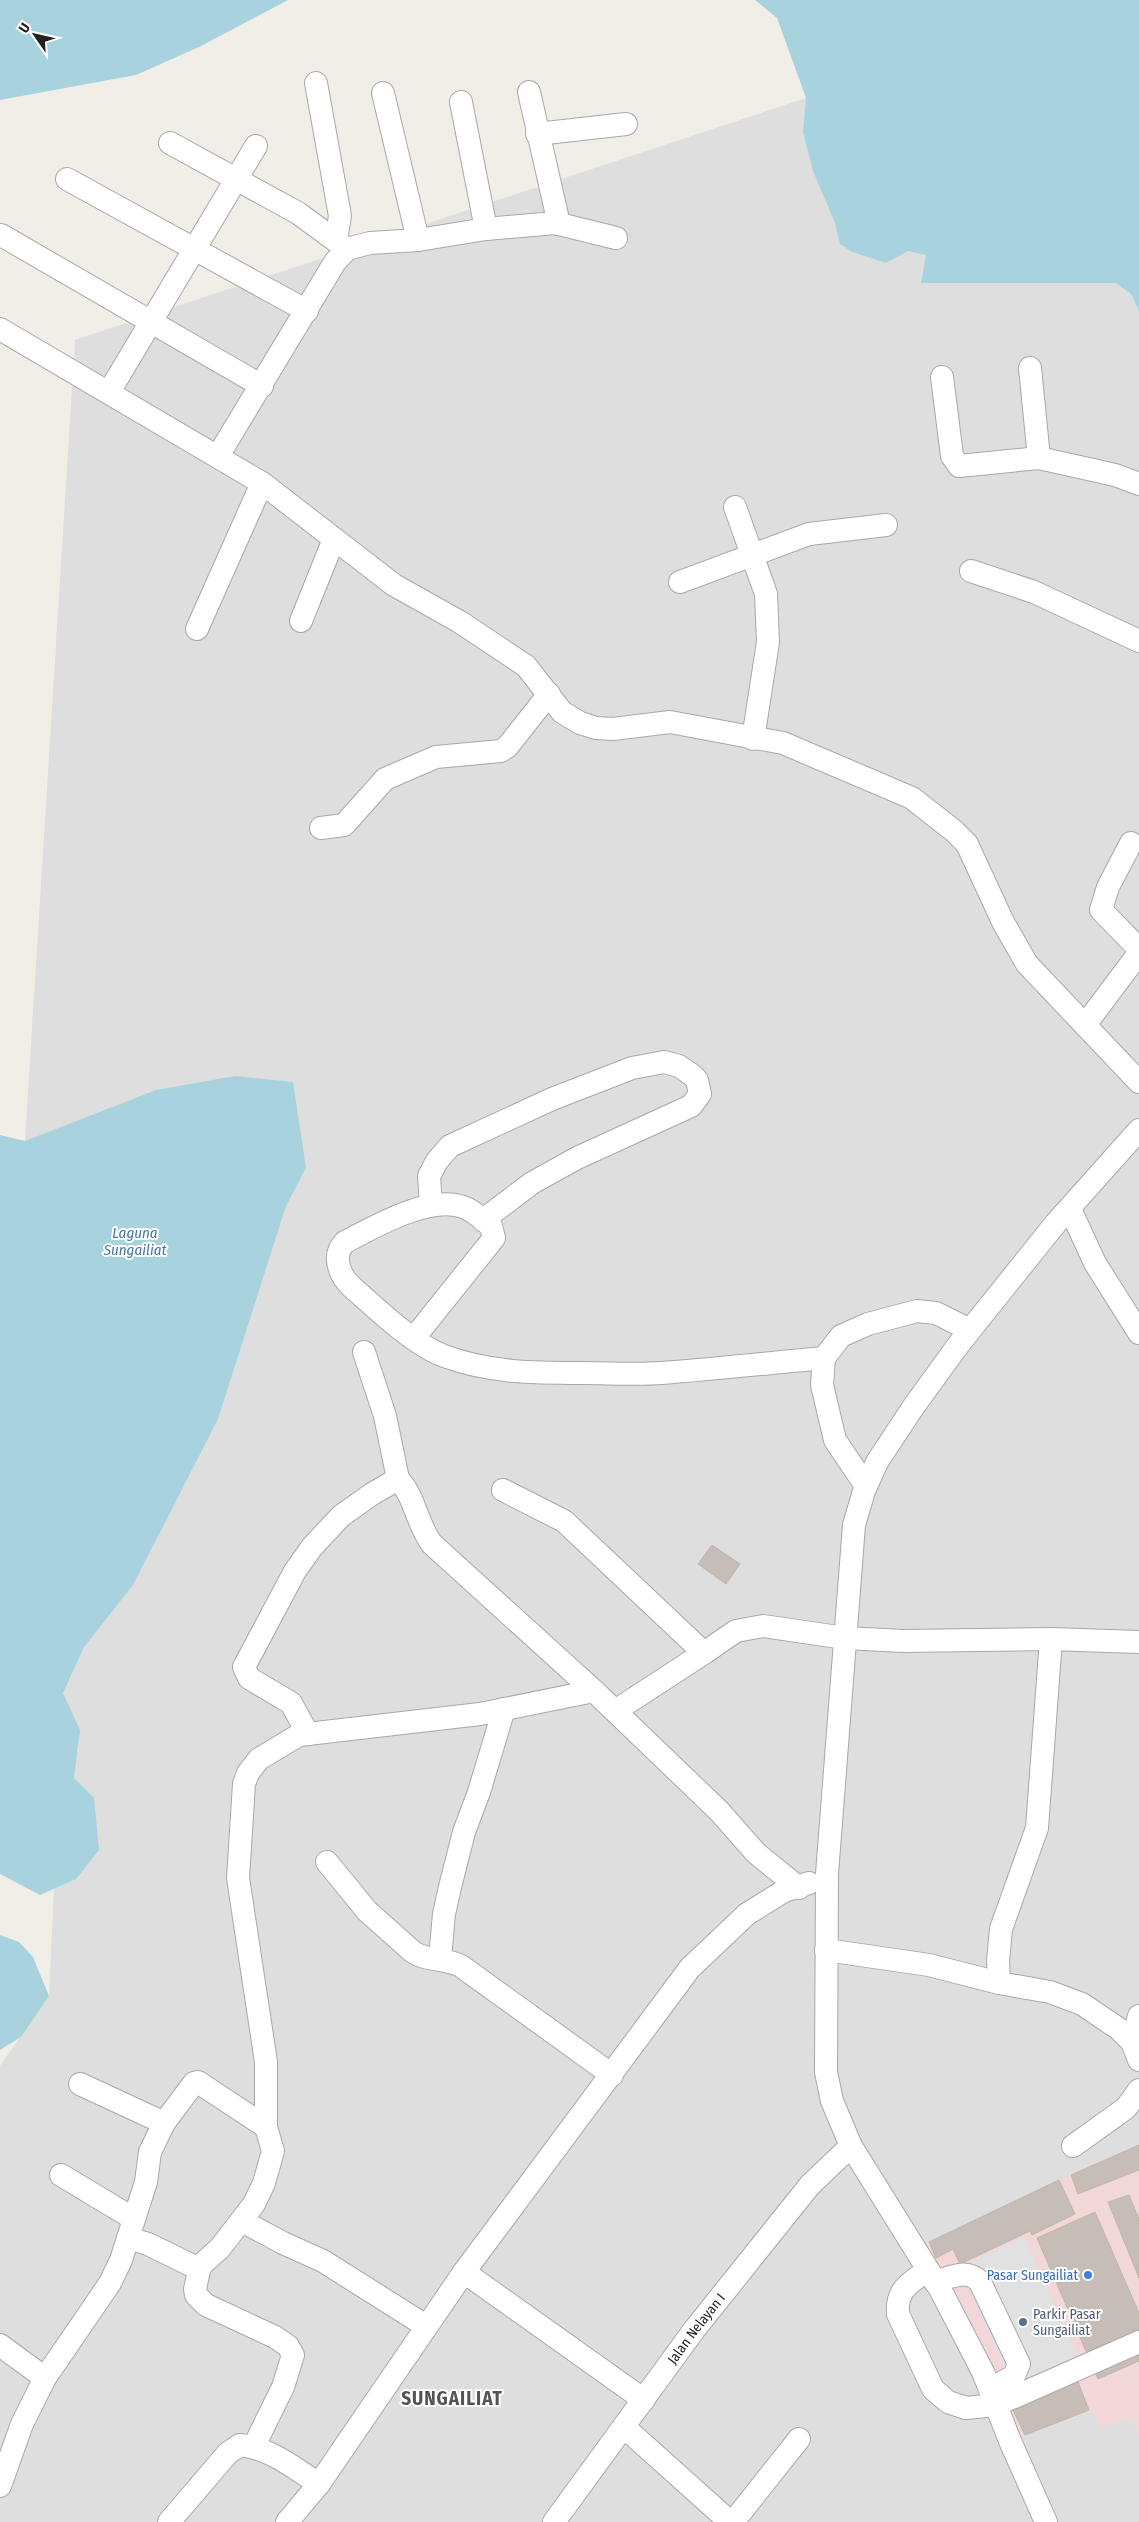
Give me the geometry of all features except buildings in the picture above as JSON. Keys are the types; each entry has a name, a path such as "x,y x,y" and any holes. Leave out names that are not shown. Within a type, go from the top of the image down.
{"street":[{"path":"218,456 336,262 342,245 340,216 316,83"},
{"path":"383,92 418,240"},
{"path":"529,92 558,224"},
{"path":"460,102 486,229"},
{"path":"537,134 626,124"},
{"path":"170,143 235,181 298,213 342,245 418,240 486,229 558,224 616,238"},
{"path":"108,392 256,146"},
{"path":"67,179 307,311"},
{"path":"1,235 262,386"},
{"path":"0,329 262,483 394,585 460,622 526,666 562,712 580,723 596,728 613,728 670,722 783,743 912,798 954,831 967,844 1021,956 1139,1082"},
{"path":"1030,368 1039,458"},
{"path":"942,377 952,456 956,464 963,466 1039,458 1115,475 1139,484"},
{"path":"197,629 262,483"},
{"path":"735,507 766,594 768,642 754,739"},
{"path":"680,582 809,534 886,525"},
{"path":"301,621 334,539"},
{"path":"971,571 1034,592 1139,641"},
{"path":"321,828 344,825 385,779 393,774 436,757 502,751 549,694"},
{"path":"1085,1025 1139,951 1101,910 1108,887 1131,842"},
{"path":"431,1205 429,1176 437,1160 450,1146 552,1099 632,1068 664,1062 679,1066 696,1080 700,1094 691,1106 569,1162 532,1183 483,1220"},
{"path":"1046,2522 983,2372 932,2276 851,2146 832,2101 826,2072 827,1874 854,1525 866,1486 877,1462 914,1406 970,1330 1063,1215 1139,1130"},
{"path":"414,1338 491,1244 494,1232 483,1220 464,1207 441,1203 419,1207 345,1242 338,1252 338,1266 350,1285 414,1338 442,1355 512,1373 660,1373 824,1358"},
{"path":"1063,1215 1139,1333"},
{"path":"866,1486 835,1440 822,1385 824,1358 841,1336 868,1324 917,1311 936,1314 970,1330"},
{"path":"364,1352 385,1416 398,1479 405,1487 421,1526 432,1544 594,1690 719,1811 756,1854 799,1888"},
{"path":"303,1734 291,1703 249,1678 244,1667 295,1571 312,1547 341,1516 372,1494 398,1479"},
{"path":"503,1490 564,1521 704,1653"},
{"path":"615,1711 736,1631 762,1626 845,1638 903,1641 1051,1639 1139,1642"},
{"path":"999,1983 998,1961 1001,1929 1037,1828 1051,1639"},
{"path":"62,2175 148,2244 195,2267 200,2266 220,2248 254,2204 264,2183 273,2151 266,2126 266,2062 238,1878 244,1784 248,1773 259,1759 303,1734 411,1724 504,1709 594,1690"},
{"path":"440,1958 444,1914 464,1832 479,1792 504,1709"},
{"path":"328,1862 376,1920 418,1955 440,1958 461,1966 612,2075"},
{"path":"287,2522 319,2484 464,2272 690,1968 747,1914 784,1891 799,1888 827,1874"},
{"path":"826,1950 930,1965 999,1983 1050,1992 1082,2004 1119,2029 1135,2051"},
{"path":"1135,2051 1139,2016"},
{"path":"0,2486 22,2424 45,2378 110,2283 131,2229 146,2182 150,2152 164,2123 194,2083 198,2082 266,2126"},
{"path":"80,2084 164,2123"},
{"path":"1073,2146 1126,2108 1139,2090"},
{"name":"Jalan Nelayan I","path":"554,2522 694,2330 827,2168 851,2146"},
{"path":"242,2221 283,2243 324,2260 426,2326"},
{"path":"200,2266 196,2295 206,2305 275,2337 288,2346 293,2355 283,2387 254,2446"},
{"path":"464,2272 644,2400"},
{"path":"993,2397 1014,2376 1020,2364 980,2282 974,2276 966,2273 932,2276 905,2286 897,2302 898,2314 919,2363 933,2389 948,2402 966,2408 1139,2342"},
{"path":"0,2345 45,2378"},
{"path":"624,2427 731,2522 799,2438"},
{"path":"169,2522 234,2447 240,2444 254,2446 270,2453 319,2484"}],"shaded area":[{"path":"806,98 1139,266 1139,2522 0,2522 0,2066 49,1996 63,1693 25,1141 75,340"},
{"name":"Pasar Sungailiat","path":"1139,2145 1139,2436 1133,2418 1100,2428 1093,2409 1010,2441 913,2247 929,2242 1059,2180"},
{"name":"Parkir Pasar Sungailiat","path":"1024,2237 1087,2378 1022,2407 960,2267"}],"water":[{"path":"0,0 288,0 199,47 136,75 0,100"},
{"path":"755,0 1139,0 1139,311 1131,294 1116,283 921,283 926,255 908,251 886,263 852,252 840,244 835,223 813,171 803,132 806,98 777,18"},
{"name":"Laguna Sungailiat","path":"235,1076 293,1082 306,1168 286,1206 218,1419 133,1585 84,1647 63,1693 80,1730 74,1778 94,1798 99,1850 76,1879 40,1895 0,1874 0,1135 25,1141 156,1090"},
{"path":"0,1935 19,1942 33,1957 49,1996 21,2037 0,2050"}],"place":[{"name":"Pasar Sungailiat","path":"1088,2275"},
{"name":"Parkir Pasar Sungailiat","path":"1023,2322"}],"district":[{"name":"SUNGAILIAT","path":"452,2398"}]}
